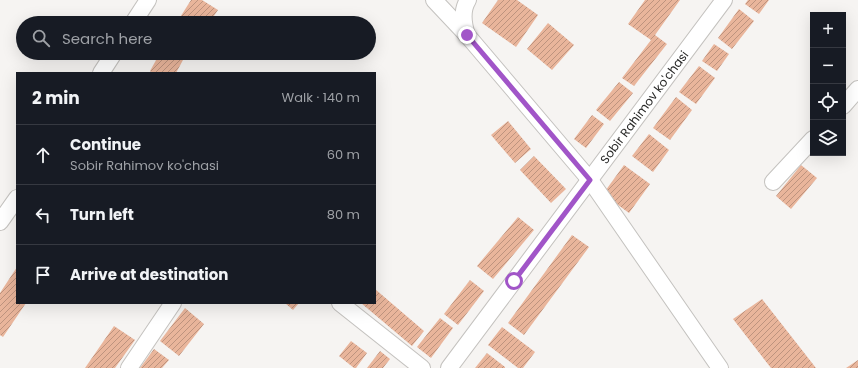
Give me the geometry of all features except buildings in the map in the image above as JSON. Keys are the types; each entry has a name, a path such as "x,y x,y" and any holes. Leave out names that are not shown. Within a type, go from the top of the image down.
{"street":[{"path":"138,16 148,0"},
{"path":"434,0 467,35 590,180 720,368"},
{"path":"467,35 463,21 466,3 468,0"},
{"name":"Sobir Rahimov ko'chasi","path":"450,368 724,0"},
{"path":"102,72 109,60"},
{"path":"846,103 858,89"},
{"path":"773,182 810,142"},
{"path":"0,222 16,199"},
{"path":"129,368 172,304"},
{"path":"341,304 422,368"}],"route":[{"path":"467,35 590,180 514,281"}]}
